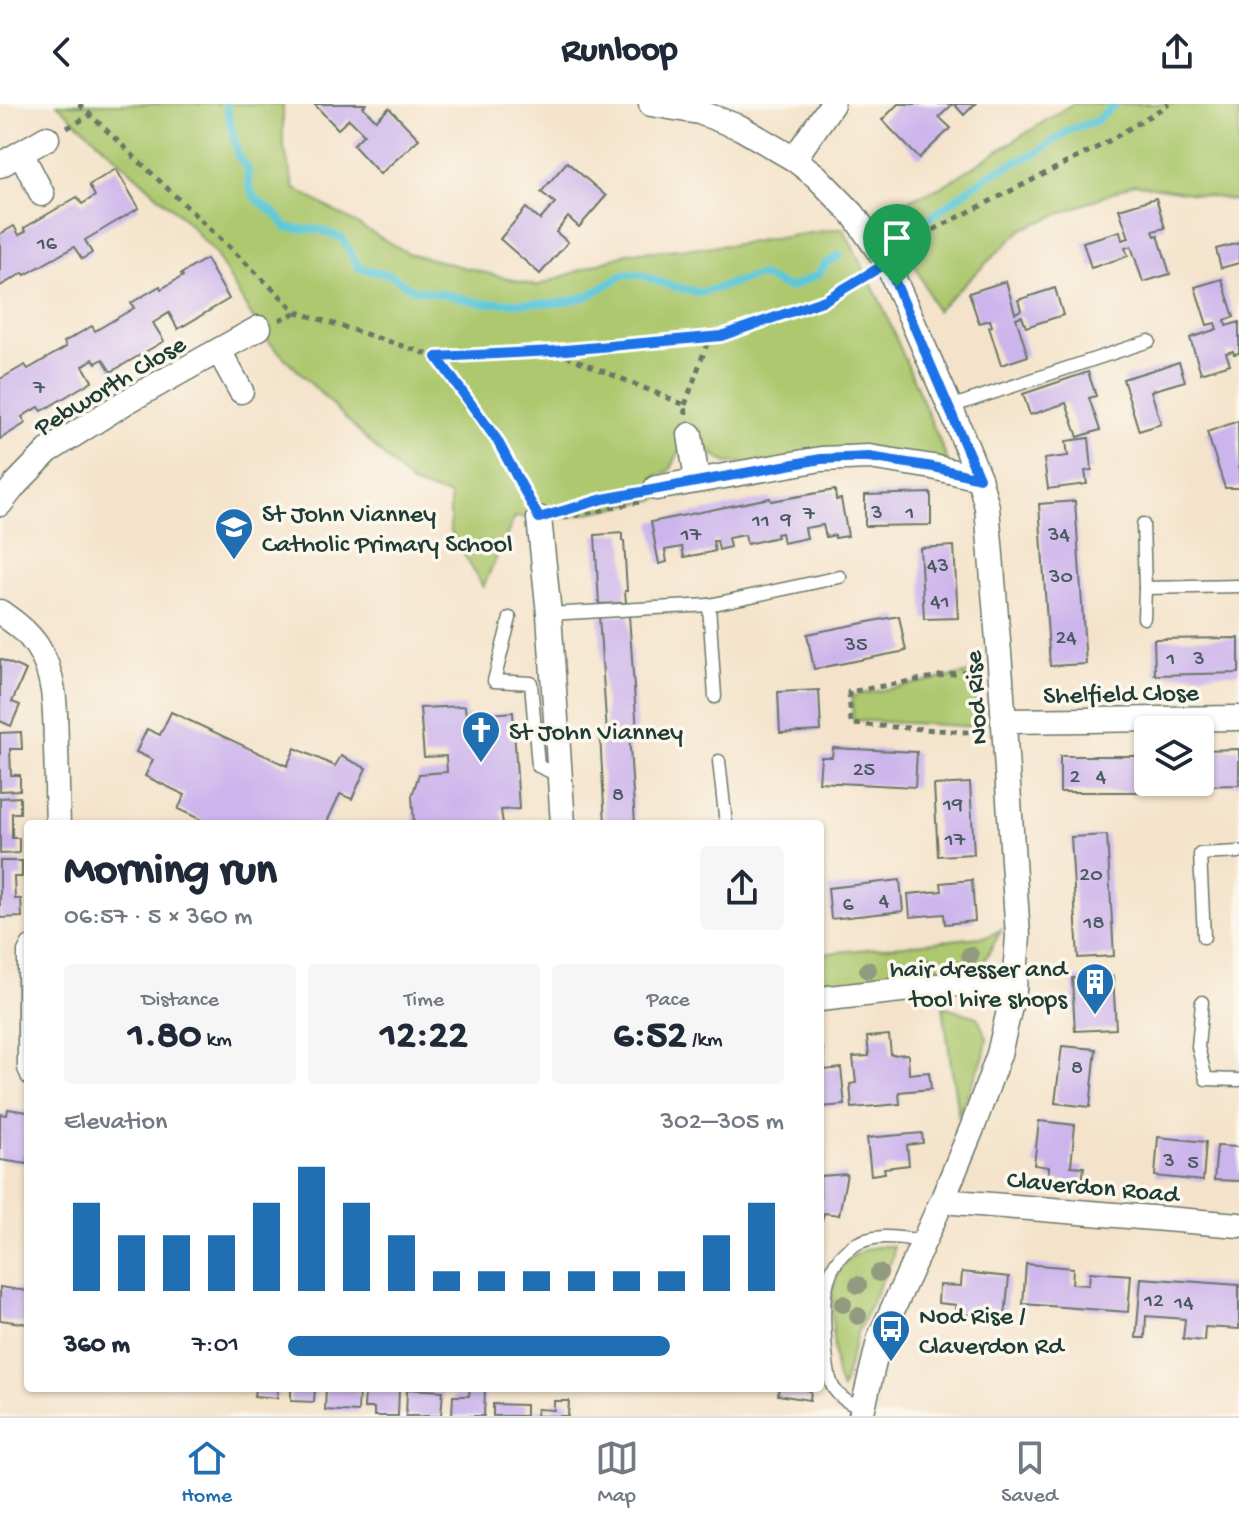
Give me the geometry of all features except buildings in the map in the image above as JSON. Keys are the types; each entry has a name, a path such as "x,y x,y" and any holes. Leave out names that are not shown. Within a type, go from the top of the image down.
{"street":[{"name":"Nod Rise","path":"651,104 699,112 741,128 794,159 816,176 853,214 883,258 950,407 979,478 987,507 1018,936 1014,989 999,1054 942,1201 880,1337 861,1413"},
{"path":"794,159 832,104"},
{"path":"42,194 10,159 47,138"},
{"name":"Pebworth Close","path":"0,504 48,451 124,403 259,328"},
{"name":"Pebworth Close","path":"219,351 241,391"},
{"path":"690,435 697,480"},
{"path":"656,488 821,459 869,457 979,478"},
{"path":"539,518 549,614 563,820"},
{"path":"0,612 20,626 36,645 53,686 58,820"},
{"name":"Shelfield Close","path":"1004,728 1239,718"},
{"path":"824,999 955,984 1014,989"},
{"name":"Claverdon Road","path":"942,1201 1239,1225"}],"lane":[{"path":"950,407 1149,341"},
{"path":"1143,524 1144,618"},
{"path":"549,614 709,605 840,577"},
{"path":"1145,588 1239,586"},
{"path":"709,605 715,697"},
{"path":"510,618 494,681 531,683 538,766 560,776"},
{"path":"719,761 726,820"},
{"path":"1204,937 1200,854 1239,852"},
{"path":"24,951 24,1069"},
{"path":"1202,1002 1198,1047 1206,1079 1239,1080"},
{"path":"861,1413 839,1397 831,1382 825,1315 825,1289 830,1274 837,1260 852,1247 872,1238 893,1236 923,1241"}],"path":[{"path":"79,104 297,312 437,357 709,338 757,325 825,300 883,258 923,235 1104,144 1169,104"},
{"path":"690,435 685,405 709,338"},
{"path":"554,351 685,405"},
{"path":"437,357 497,440 539,518"},
{"path":"656,488 658,499 563,518 539,518 603,499 656,488"},
{"path":"1000,665 849,692 851,724 1004,728"}],"green space":[{"path":"57,104 283,104 283,143 294,188 408,253 537,286 627,253 731,245 843,228 882,305 948,461 728,463 710,451 700,431 682,447 670,470 654,477 658,499 563,518 515,517 483,587 450,530 450,496 412,484 270,343 215,253 185,220"},
{"path":"1072,104 1239,104 1239,201 1134,184 1022,229 936,311 889,207 941,187"},
{"path":"975,672 979,727 853,720 852,696"},
{"path":"1002,929 984,961 967,969 824,986 824,954 989,936"},
{"path":"943,1006 977,1017 987,1038 984,1056 958,1115"},
{"path":"893,1246 893,1257 857,1333 842,1390 836,1370 833,1335 832,1303 837,1276 843,1264 853,1255"}],"waterway":[{"path":"226,104 238,156 248,169 248,182 255,198 274,213 286,228 320,230 342,238 359,268 391,275 412,289 482,303 559,303 588,296 625,274 641,275 701,293 759,275 789,288 819,274 824,265 840,255"},
{"path":"904,230 931,217 988,175 1036,153 1071,129 1096,121 1115,104"}],"place":[{"name":"St John Vianney Catholic Primary School","path":"234,561"},
{"name":"St John Vianney","path":"481,764"},
{"name":"hair dresser and tool hire shops","path":"1095,1016"},
{"name":"Nod Rise / Claverdon Rd","path":"891,1363"}],"route":[{"path":"887,263 897,286 979,478 869,457 821,459 603,499 539,518 497,440 437,357 554,351 721,336 825,300 887,263"}]}
